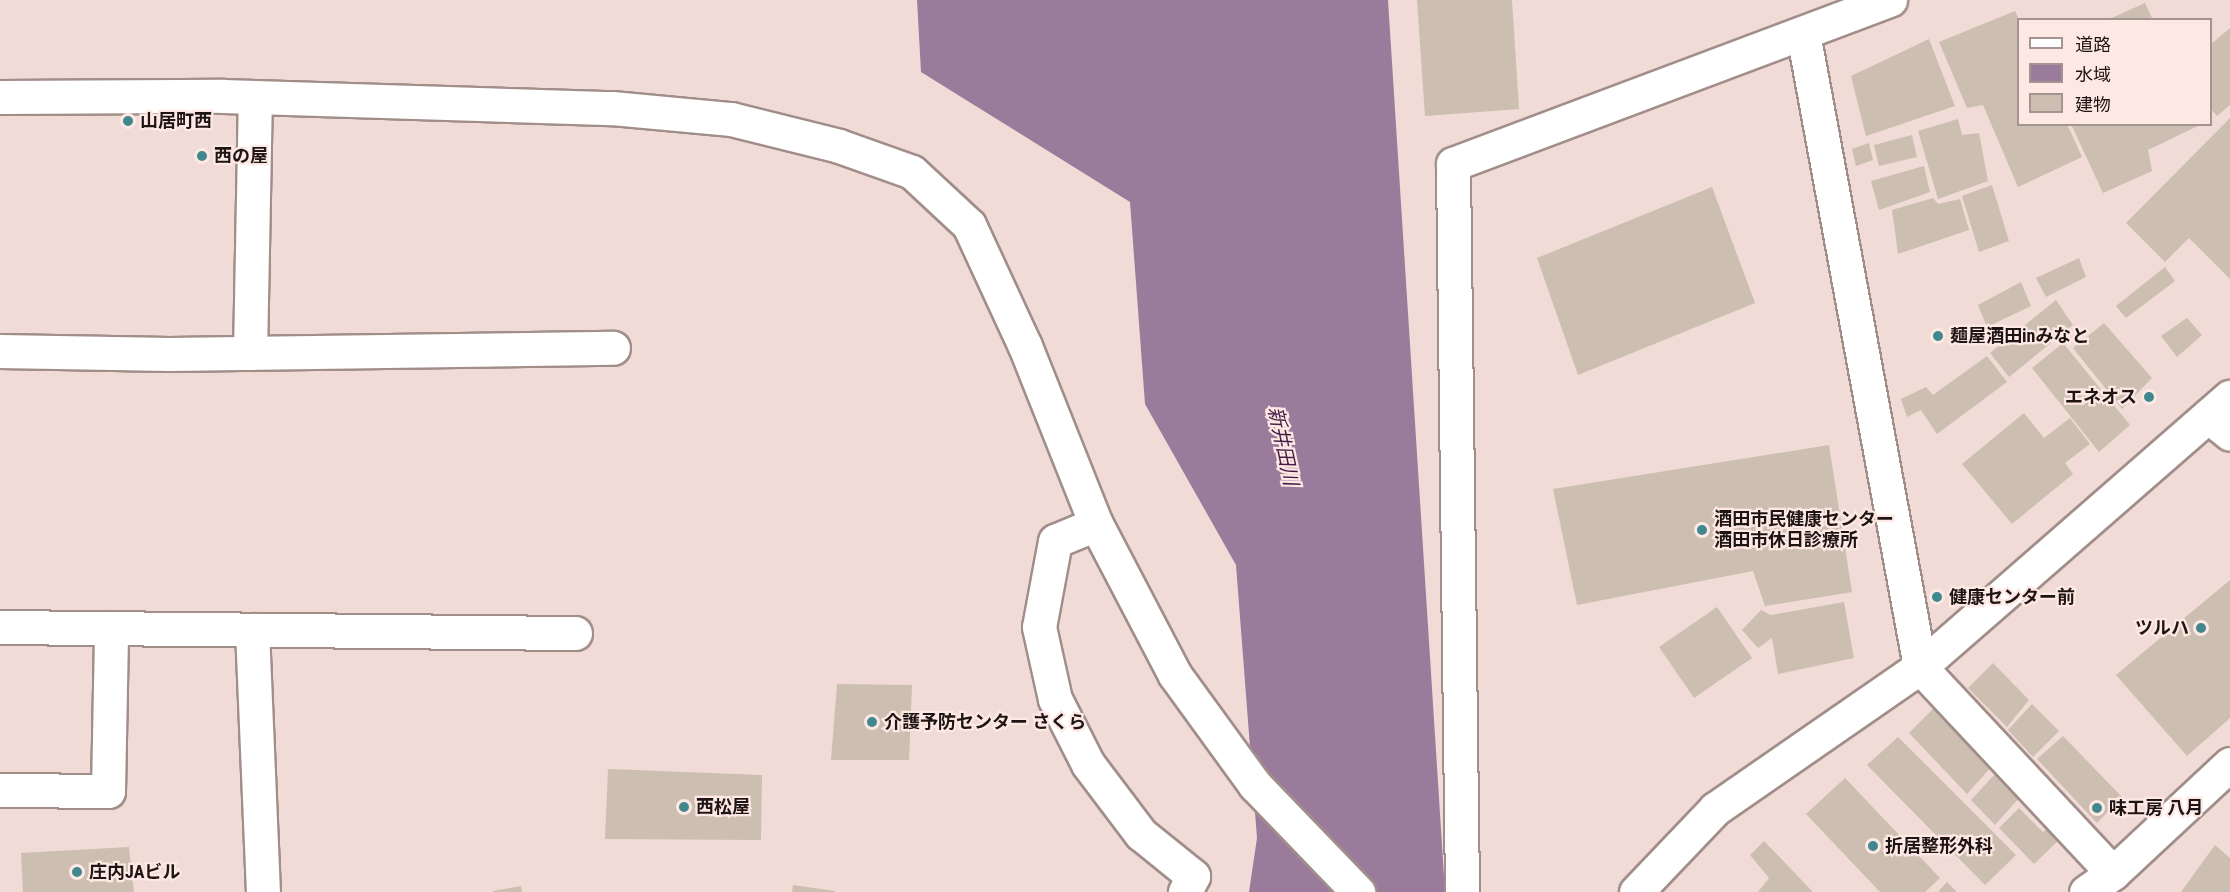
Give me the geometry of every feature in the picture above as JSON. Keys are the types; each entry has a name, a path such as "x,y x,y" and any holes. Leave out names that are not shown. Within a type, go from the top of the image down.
{"street":[{"path":"1462,892 1453,164 1890,0"},
{"path":"1803,33 1920,666 2108,883 2230,764"},
{"path":"0,97 255,97 612,108 731,119 839,146 912,172 969,225 1025,346 1096,524 1175,675 1255,785 1358,892"},
{"path":"250,353 255,97"},
{"path":"0,351 250,353 613,348"},
{"path":"1636,892 1715,809 1920,666 2223,416"},
{"path":"1096,524 1055,541 1039,627 1054,699 1088,764 1141,834 1189,884"},
{"path":"0,627 575,633"},
{"path":"0,790 108,791 111,628"},
{"path":"252,630 263,892"}],"water":[{"name":"新井田川","path":"917,0 1388,0 1445,892 1249,892 1257,838 1236,565 1145,404 1130,202 921,72"}],"building":[{"path":"1417,0 1512,0 1519,109 1425,116"},
{"path":"2145,3 2152,18 2111,18"},
{"path":"2015,11 2018,18 2017,126 2068,126 2082,157 2018,187 1983,105 1967,108 1939,42"},
{"path":"2230,28 2230,105 2217,116 2212,110 2212,43"},
{"path":"1929,39 1955,106 1866,136 1851,76"},
{"path":"2230,118 2230,279 2189,238 2165,262 2126,223"},
{"path":"1958,119 1962,135 1979,133 1988,181 1938,199 1918,131"},
{"path":"2072,126 2198,126 2148,150 2152,171 2103,193"},
{"path":"1912,135 1917,157 1879,166 1874,145"},
{"path":"1869,143 1873,160 1856,166 1852,149"},
{"path":"1924,166 1930,192 1879,210 1871,181"},
{"path":"1992,185 2009,241 1979,252 1962,196"},
{"path":"1712,187 1755,303 1578,375 1537,258"},
{"path":"1933,198 1938,204 1960,199 1969,230 1898,254 1892,210"},
{"path":"2079,258 2086,277 2046,297 2036,278"},
{"path":"2165,267 2175,281 2126,318 2116,306"},
{"path":"2021,282 2031,306 1987,327 1978,305"},
{"path":"2056,300 2073,325 2009,377 1990,353"},
{"path":"2187,318 2202,335 2177,357 2161,336"},
{"path":"2104,323 2152,378 2122,409 2073,348"},
{"path":"2063,343 2130,425 2099,452 2032,368"},
{"path":"1987,356 2007,382 1937,434 1921,410 1907,417 1901,399 1926,387 1933,395"},
{"path":"2024,413 2044,438 2070,418 2090,444 2065,463 2073,474 2012,524 1962,464"},
{"name":"酒田市民健康センター 酒田市休日診療所","path":"1829,445 1852,592 1765,606 1753,571 1577,605 1553,489"},
{"name":"ツルハ","path":"2230,580 2230,718 2187,756 2116,675"},
{"path":"1844,602 1854,658 1778,674 1772,638 1758,648 1742,630 1761,610 1771,615"},
{"path":"1717,607 1752,658 1694,698 1659,647"},
{"path":"1993,663 2029,700 2007,727 1968,688"},
{"name":"介護予防センター さくら","path":"837,684 912,685 909,760 831,760"},
{"path":"2032,704 2059,731 2033,757 2008,730"},
{"path":"1934,708 1992,766 1967,794 1909,733"},
{"path":"2063,736 2122,797 2097,823 2037,759"},
{"path":"1898,737 2016,855 1985,885 1867,765"},
{"name":"西松屋","path":"608,769 762,775 761,840 605,839"},
{"path":"1996,773 2020,797 1995,825 1971,800"},
{"name":"折居整形外科","path":"1845,778 1940,878 1925,892 1880,892 1806,814"},
{"path":"2019,808 2043,832 2050,827 2061,838 2034,864 1999,828"},
{"path":"1764,841 1813,892 1758,892 1769,878 1750,855"},
{"path":"2215,845 2230,858 2230,892 2181,892"},
{"name":"庄内JAビル","path":"129,847 134,892 23,892 21,853"},
{"path":"1947,882 1957,892 1938,892"},
{"path":"793,885 835,891 835,892 792,892"},
{"path":"521,886 522,892 493,892 493,891"}],"place":[{"name":"山居町西","path":"128,121"},
{"name":"西の屋","path":"202,156"},
{"name":"麺屋酒田inみなと","path":"1938,336"},
{"name":"エネオス","path":"2149,397"},
{"name":"酒田市民健康センター 酒田市休日診療所","path":"1702,530"},
{"name":"健康センター前","path":"1937,597"},
{"name":"ツルハ","path":"2201,628"},
{"name":"介護予防センター さくら","path":"872,722"},
{"name":"西松屋","path":"684,807"},
{"name":"味工房 八月","path":"2097,808"},
{"name":"折居整形外科","path":"1873,846"},
{"name":"庄内JAビル","path":"77,872"}]}
